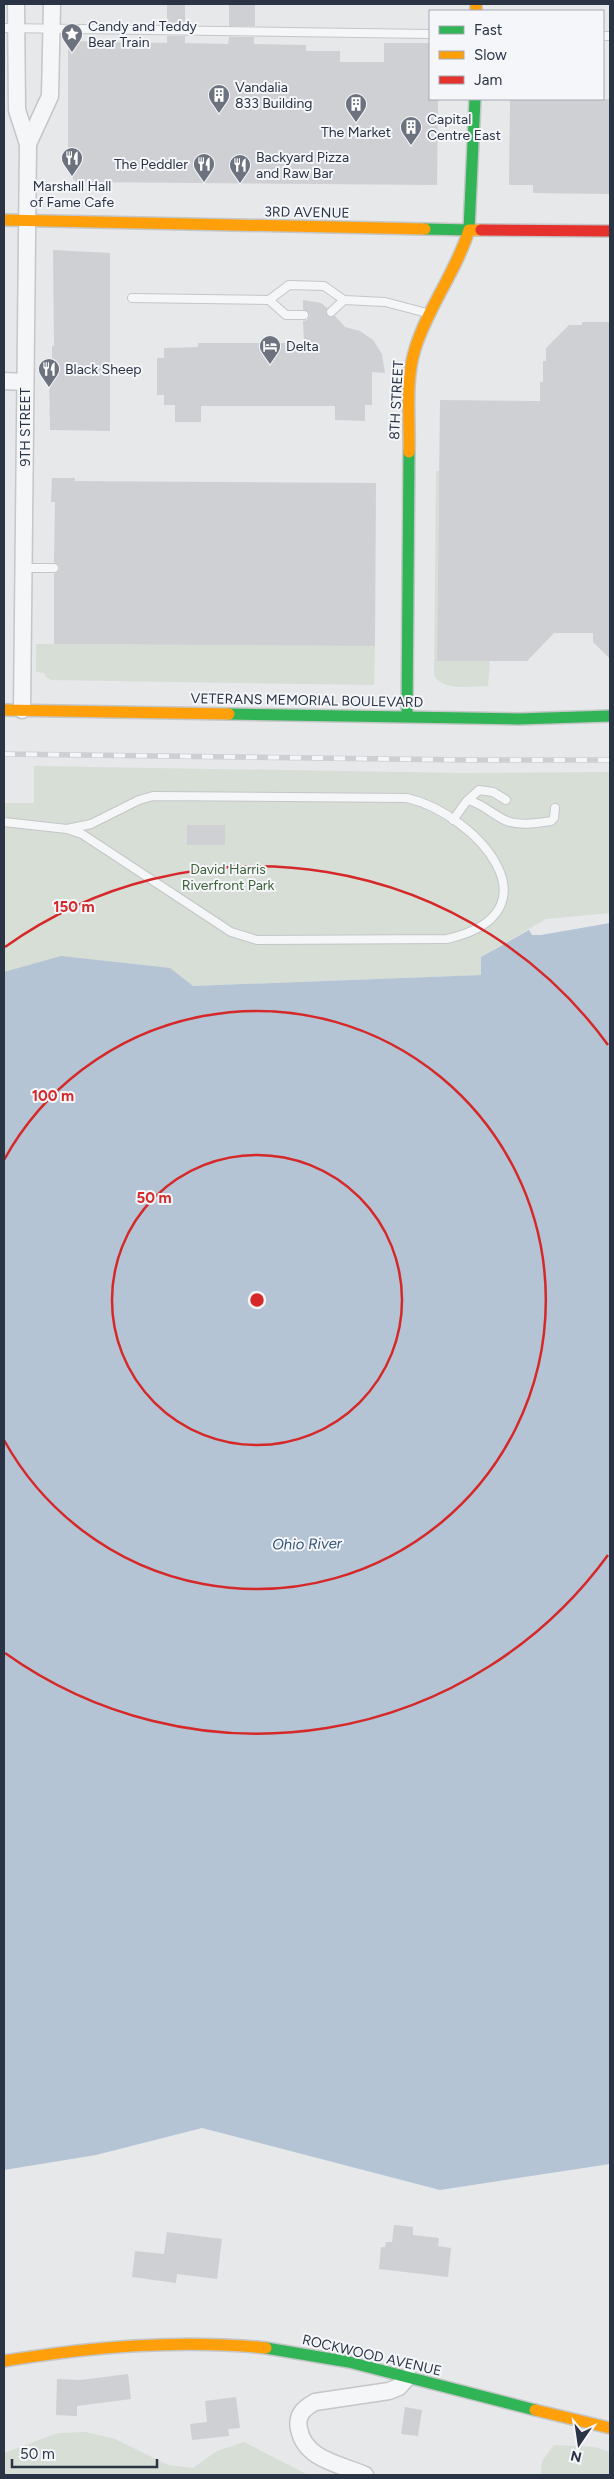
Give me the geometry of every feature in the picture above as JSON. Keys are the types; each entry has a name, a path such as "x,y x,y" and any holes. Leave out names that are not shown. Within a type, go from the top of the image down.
{"main road":[{"name":"8TH STREET","path":"407,716 411,370 414,350 457,265 469,230 472,198 475,100"},
{"name":"3RD AVENUE","path":"4,220 469,230 610,231"},
{"name":"VETERANS MEMORIAL BOULEVARD","path":"4,710 518,719 610,716"},
{"name":"ROCKWOOD AVENUE","path":"4,2361 52,2352 112,2346 201,2344 290,2352 336,2360 408,2377 610,2428"}],"street":[{"name":"9TH STREET","path":"16,4 10,28 17,110 28,144 22,710"},
{"name":"9TH STREET","path":"28,144 50,96 52,4"},
{"path":"4,381 25,382"},
{"path":"365,2475 313,2453 306,2446 300,2434 299,2416 305,2408 315,2402 388,2391 399,2386 408,2377"}],"lane":[{"path":"10,28 429,34"},
{"path":"132,298 270,300 289,285 324,286 344,300 385,302 431,314"},
{"path":"270,300 286,315 304,315"},
{"path":"331,312 344,300"},
{"path":"24,568 54,568"},
{"path":"454,820 468,800 479,790 486,790 506,800"},
{"path":"4,822 67,829 95,841 231,932 257,940 447,940 465,935 486,923 497,912 505,891 502,872 491,856 472,835 454,820 430,805 407,798 153,796 139,800 91,824 67,829"},
{"path":"468,800 484,806 506,820 521,823 550,821 554,818 555,808"}],"green space":[{"path":"436,471 439,471 437,661 490,661 488,686 451,686 444,684 434,675"},
{"path":"36,644 375,646 374,685 51,680 44,673 36,672"},
{"name":"David Harris Riverfront Park","path":"34,766 461,773 610,772 610,913 546,919 481,957 482,975 193,986 4,972 4,803 34,803"},
{"path":"85,2432 115,2439 168,2465 193,2468 217,2451 244,2442 308,2475 4,2475 4,2453 58,2433"},
{"path":"554,2445 595,2447 610,2452 610,2475 541,2475 542,2461"}],"water":[{"name":"Ohio River","path":"610,923 610,2164 440,2190 202,2128 96,2155 4,2170 4,972 61,956 170,968 193,986 481,975 481,957 529,930 532,935 541,935"}],"building":[{"path":"167,4 185,4 185,25 167,25"},
{"path":"229,4 255,4 255,26 229,26"},
{"path":"167,36 185,36 185,43 228,44 229,37 254,37 254,44 306,45 306,51 340,51 340,62 384,62 384,43 429,43 429,100 438,100 437,185 76,182 68,173 68,41 167,43"},
{"path":"610,99 610,194 533,193 533,185 509,185 510,100"},
{"path":"53,250 110,253 110,431 50,430 49,372 52,372 52,346 54,346"},
{"name":"Delta","path":"303,300 321,303 327,308 327,316 335,316 345,327 360,331 373,340 382,354 385,373 372,372 372,405 365,405 365,421 335,420 335,406 201,406 201,422 175,422 175,405 164,405 164,395 157,395 157,358 164,358 164,348 198,347 198,343 304,343 303,321 307,320 310,315 303,309"},
{"path":"582,322 610,322 610,659 593,642 593,633 554,633 527,661 437,661 440,400 540,401 540,382 543,382 543,361 546,361 546,348 569,325 582,325"},
{"path":"52,478 75,478 75,481 376,483 375,646 54,644 54,574 60,568 54,562 55,502 51,502"},
{"path":"187,825 225,825 225,845 187,845"},
{"path":"394,2225 413,2227 413,2235 439,2238 438,2246 451,2248 448,2277 379,2269 381,2247 385,2247 386,2242 392,2242"},
{"path":"167,2232 222,2239 217,2279 177,2274 176,2283 132,2277 135,2251 164,2254"},
{"path":"128,2374 131,2399 77,2406 77,2416 56,2415 57,2379 80,2380"},
{"path":"236,2397 240,2428 228,2429 229,2436 192,2440 190,2424 207,2422 205,2401"},
{"path":"405,2407 422,2410 418,2436 401,2434"}],"railway":[{"path":"4,754 610,760"}],"traffic: fast":[{"path":"425,229 469,230 475,100"},
{"path":"407,716 409,452"},
{"path":"229,714 518,719 610,716"},
{"path":"266,2348 349,2362 535,2410"}],"traffic: slow":[{"path":"476,4 476,10"},
{"path":"4,220 425,229"},
{"path":"409,452 409,387 415,349 469,230 481,230"},
{"path":"4,710 229,714"},
{"path":"4,2361 102,2348 168,2344 233,2345 266,2348"},
{"path":"535,2410 610,2428"}],"traffic: jam":[{"path":"481,230 610,231"}],"place":[{"name":"Candy and Teddy Bear Train","path":"72,53"},
{"name":"Vandalia 833 Building","path":"219,114"},
{"name":"The Market","path":"356,123"},
{"name":"Capital Centre East","path":"411,146"},
{"name":"Marshall Hall of Fame Cafe","path":"72,177"},
{"name":"The Peddler","path":"204,183"},
{"name":"Backyard Pizza and Raw Bar","path":"240,184"},
{"name":"Delta","path":"270,365"},
{"name":"Black Sheep","path":"49,388"}]}
